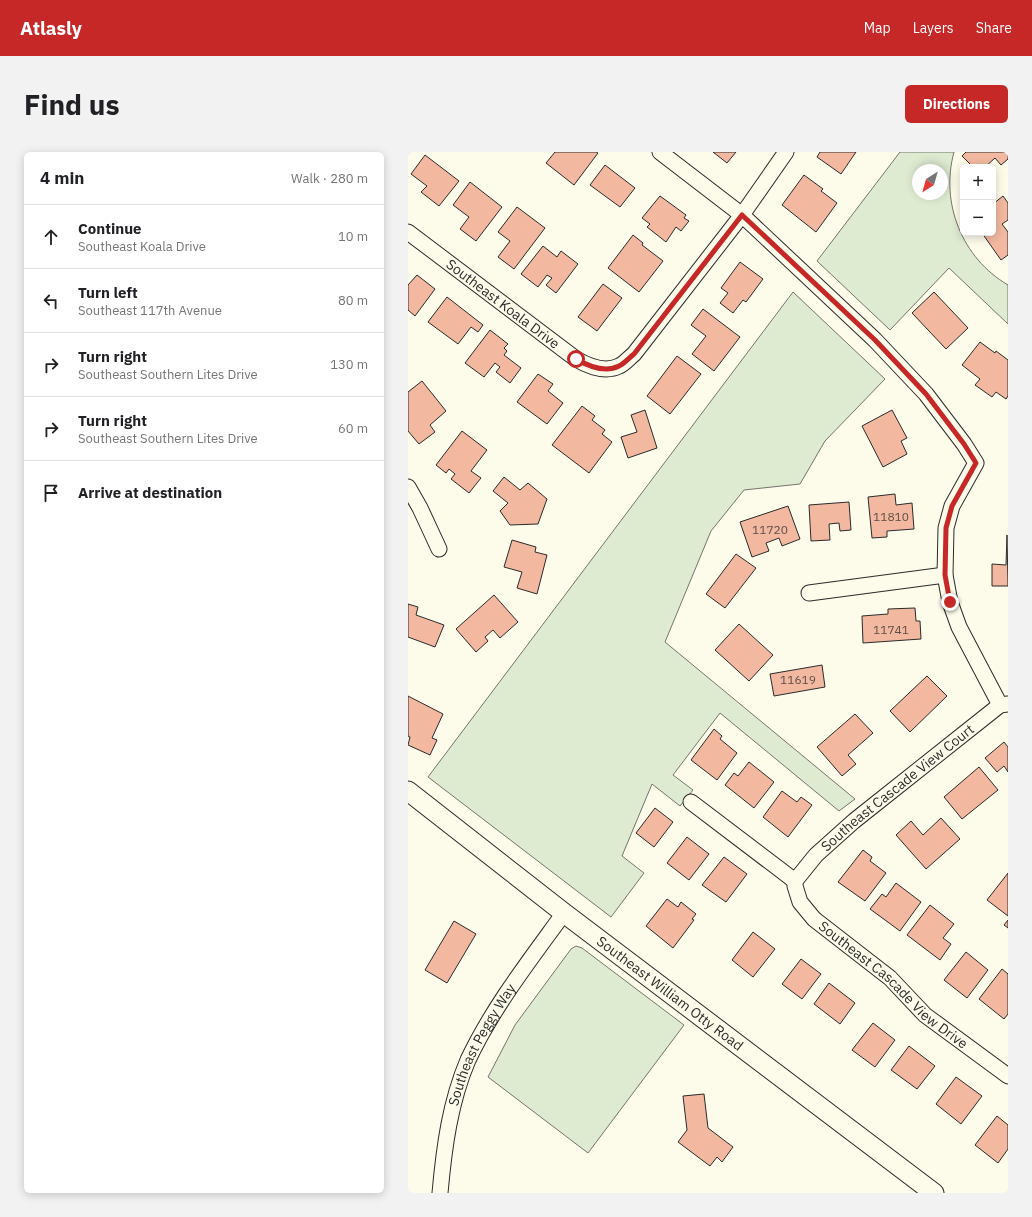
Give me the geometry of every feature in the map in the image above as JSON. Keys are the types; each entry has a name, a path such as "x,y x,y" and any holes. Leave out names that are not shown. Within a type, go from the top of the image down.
{"street":[{"path":"660,152 742,215 875,340 926,394 964,444 976,463 952,506 946,528 945,575 950,602 959,627 1004,705"},
{"path":"742,215 786,152"},
{"name":"Southeast Koala Drive","path":"408,232 557,346 588,366 602,368 618,366 634,354 742,215"},
{"path":"408,487 420,508 439,549"},
{"path":"809,593 945,575"},
{"name":"Southeast Cascade View Court","path":"795,882 816,855 854,821 1004,705"},
{"name":"Southeast William Otty Road","path":"408,791 564,913 934,1193"},
{"path":"691,802 795,882"},
{"name":"Southeast Cascade View Drive","path":"795,882 794,886 800,902 814,918 890,978 926,1015 1008,1076"},
{"name":"Southeast Peggy Way","path":"440,1193 446,1134 456,1092 468,1061 498,1005 564,913"}],"green space":[{"path":"900,152 954,152 950,171 950,190 960,236 962,236 978,260 992,274 1008,285 1008,324 949,268 890,330 817,261"},
{"path":"793,292 885,379 825,441 800,484 744,490 711,531 665,642 855,799 839,811 720,713 673,775 693,790 680,806 652,784 622,856 644,873 611,917 428,777"},
{"path":"576,946 582,948 684,1025 588,1153 488,1077 515,1025 571,949"}],"building":[{"path":"555,152 598,153 574,185 546,163"},
{"path":"713,152 736,152 727,163"},
{"path":"820,152 856,152 841,174 817,157"},
{"path":"966,152 1008,152 1008,159 1001,165 995,158 988,164 970,164 962,156"},
{"path":"425,155 459,181 439,206 421,192 427,186 411,174"},
{"path":"605,165 635,188 620,207 590,185"},
{"path":"804,175 823,189 821,191 837,203 816,232 782,205"},
{"path":"470,182 502,207 476,241 460,229 469,217 453,205"},
{"path":"660,196 686,215 684,218 689,221 681,231 676,227 666,242 647,227 650,224 642,218"},
{"path":"1003,196 1008,203 1008,220 1002,224 1008,232 1008,255 1001,260 984,236 996,236 996,202"},
{"path":"517,207 545,228 514,269 498,257 510,241 498,232"},
{"path":"633,235 643,243 642,245 663,261 639,292 608,268"},
{"path":"543,246 557,257 561,251 578,264 556,293 546,285 552,278 547,275 538,287 521,274"},
{"path":"740,262 763,279 746,302 743,300 733,313 720,303 728,293 721,288"},
{"path":"417,275 435,289 415,316 408,310 408,285"},
{"path":"603,284 622,298 597,331 578,317"},
{"path":"934,292 968,328 946,349 912,313"},
{"path":"447,297 483,325 478,332 471,327 458,344 428,322"},
{"path":"703,309 740,337 714,371 692,354 706,336 691,325"},
{"path":"490,330 508,344 504,348 507,351 504,355 521,368 510,383 496,372 500,367 495,363 484,377 465,363"},
{"path":"980,342 1008,360 1008,396 1006,399 996,392 992,397 975,385 980,379 962,365"},
{"path":"677,356 701,374 670,414 647,396"},
{"path":"538,374 553,384 548,391 563,403 547,424 517,402"},
{"path":"422,381 446,411 430,425 435,432 419,444 408,431 408,392"},
{"path":"582,406 595,416 592,420 605,430 602,434 612,442 589,473 552,445"},
{"path":"645,410 657,448 628,458 621,437 637,432 631,415"},
{"path":"892,410 907,438 901,441 907,454 883,467 862,426"},
{"path":"462,431 487,450 471,471 481,478 469,493 451,479 455,474 449,469 446,473 436,465"},
{"path":"504,477 520,490 528,483 547,499 538,524 510,525 500,511 508,503 493,491"},
{"path":"895,494 896,505 912,503 914,529 887,531 887,537 872,538 868,497"},
{"path":"849,502 851,530 840,531 839,523 829,524 830,540 811,541 809,505"},
{"path":"788,506 800,539 782,546 779,538 766,543 769,551 752,557 740,522"},
{"path":"1007,535 1008,586 992,586 992,564 1006,565"},
{"path":"512,540 536,547 535,552 547,555 537,594 517,588 522,572 504,567"},
{"path":"736,554 756,568 725,608 706,594"},
{"path":"494,595 518,622 500,638 493,630 485,637 488,641 476,652 456,629"},
{"path":"408,604 418,607 416,615 444,625 435,647 408,637"},
{"path":"915,608 916,621 920,621 921,639 863,643 862,616 888,614 888,609"},
{"path":"739,624 773,655 749,681 715,650"},
{"path":"822,665 825,687 774,696 770,674"},
{"path":"927,676 947,696 910,732 890,711"},
{"path":"408,696 443,714 432,738 437,740 430,755 408,745 410,737 408,736"},
{"path":"855,714 873,733 848,755 856,764 842,776 817,747"},
{"path":"714,729 722,736 720,739 737,753 717,780 691,760"},
{"path":"1004,742 1008,747 1008,772 1004,766 997,772 985,758"},
{"path":"749,762 774,782 754,808 725,785 734,773 738,776"},
{"path":"979,767 998,790 962,819 944,797"},
{"path":"782,791 797,802 801,797 812,805 788,837 763,817"},
{"path":"655,808 673,822 654,847 636,833"},
{"path":"941,818 960,839 926,869 896,835 911,821 923,835"},
{"path":"687,837 709,854 689,880 667,863"},
{"path":"863,850 872,857 870,861 886,873 865,901 838,882"},
{"path":"724,857 747,874 726,902 702,885"},
{"path":"1008,873 1008,916 987,900"},
{"path":"896,883 921,902 900,931 870,909 882,894 886,897"},
{"path":"667,899 678,907 681,902 696,914 692,919 694,920 673,948 646,926"},
{"path":"930,905 954,924 943,938 951,944 940,960 907,935"},
{"path":"1008,920 1008,928 1004,925"},
{"path":"454,921 476,934 447,983 425,970"},
{"path":"753,932 775,949 753,977 732,960"},
{"path":"966,952 988,970 967,998 944,980"},
{"path":"801,959 821,974 802,999 782,984"},
{"path":"1002,969 1008,974 1008,1014 1004,1019 979,999"},
{"path":"829,983 855,1003 840,1024 814,1004"},
{"path":"873,1023 895,1040 875,1067 852,1050"},
{"path":"909,1046 935,1066 917,1089 891,1070"},
{"path":"956,1077 982,1096 961,1124 936,1104"},
{"path":"704,1094 708,1128 733,1147 722,1162 717,1157 710,1166 678,1142 687,1130 683,1096"},
{"path":"997,1116 1008,1125 1008,1149 998,1163 975,1145"}],"route":[{"path":"576,359 588,366 602,368 618,366 634,354 742,215 875,340 926,394 944,420 964,444 976,463 966,484 952,506 946,528 945,575 950,602"}]}
